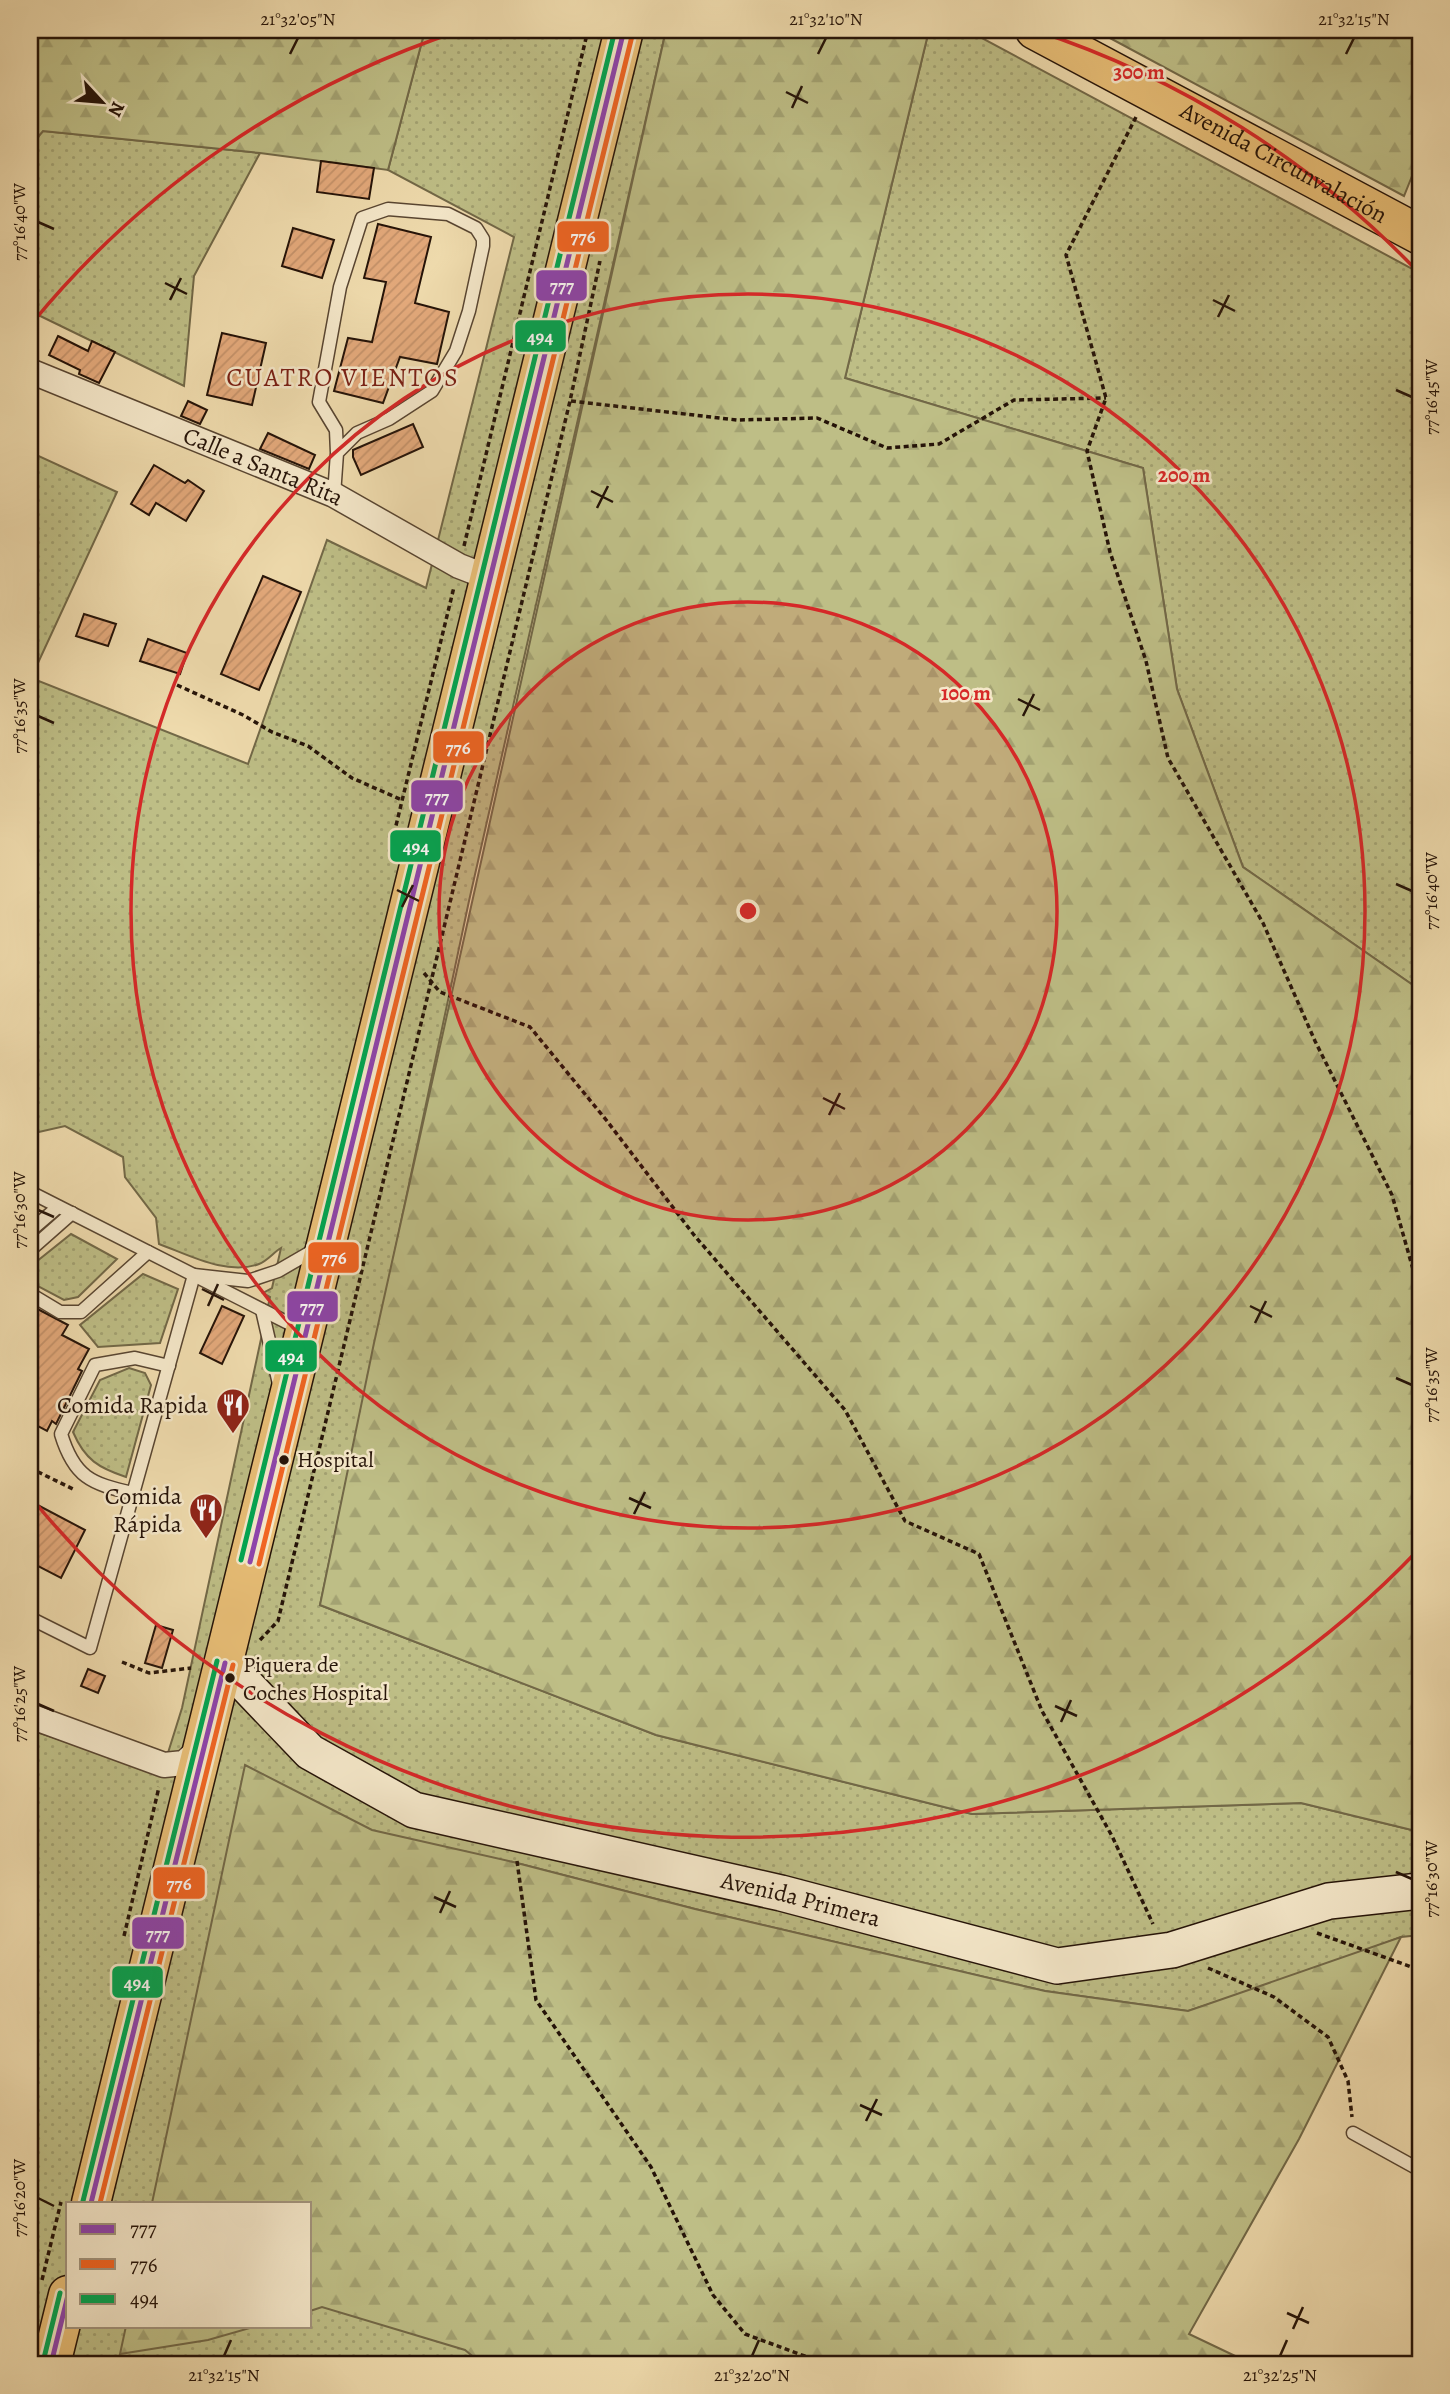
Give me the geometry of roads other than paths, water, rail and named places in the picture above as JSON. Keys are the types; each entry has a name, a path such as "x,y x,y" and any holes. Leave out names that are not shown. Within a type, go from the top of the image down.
{"highway":[{"path":"91,2202 203,1746 236,1658 286,1415 401,945 418,804 475,572 552,399 624,30"},
{"name":"Avenida Circunvalación","path":"1035,30 1420,235"},
{"path":"51,2364 66,2303"}],"main road":[{"name":"Avenida Primera","path":"236,1658 310,1752 414,1810 781,1893 1058,1966 1163,1938 1329,1901 1420,1891"}],"street":[{"name":"Calle a Santa Rita","path":"30,371 334,495 475,572"},
{"path":"30,1716 164,1765 184,1763 203,1746"}],"lane":[{"path":"334,495 336,430 319,402 340,287 362,218 388,209 448,214 476,228 483,239 483,246 457,351 432,390 389,419 357,433 337,453"},
{"path":"264,1572 346,1221 345,1172"},
{"path":"30,1192 306,1332"},
{"path":"30,1231 58,1207"},
{"path":"30,1250 72,1213"},
{"path":"194,1275 248,1281 278,1271 328,1242"},
{"path":"30,1294 60,1312 81,1312 148,1252"},
{"path":"30,1618 90,1648 194,1275"},
{"path":"262,1310 286,1415"},
{"path":"133,1493 110,1488 79,1473 68,1458 61,1434 96,1365 135,1358 169,1366"},
{"path":"236,1658 226,1600 277,1377"},
{"path":"1353,2133 1420,2169"}],"place":[{"name":"Comida Rapida","path":"233,1435"},
{"name":"Hospital","path":"284,1460"},
{"name":"Comida Rápida","path":"206,1540"},
{"name":"Piquera de Coches Hospital","path":"230,1678"}],"district":[{"name":"CUATRO VIENTOS","path":"343,377"}]}
